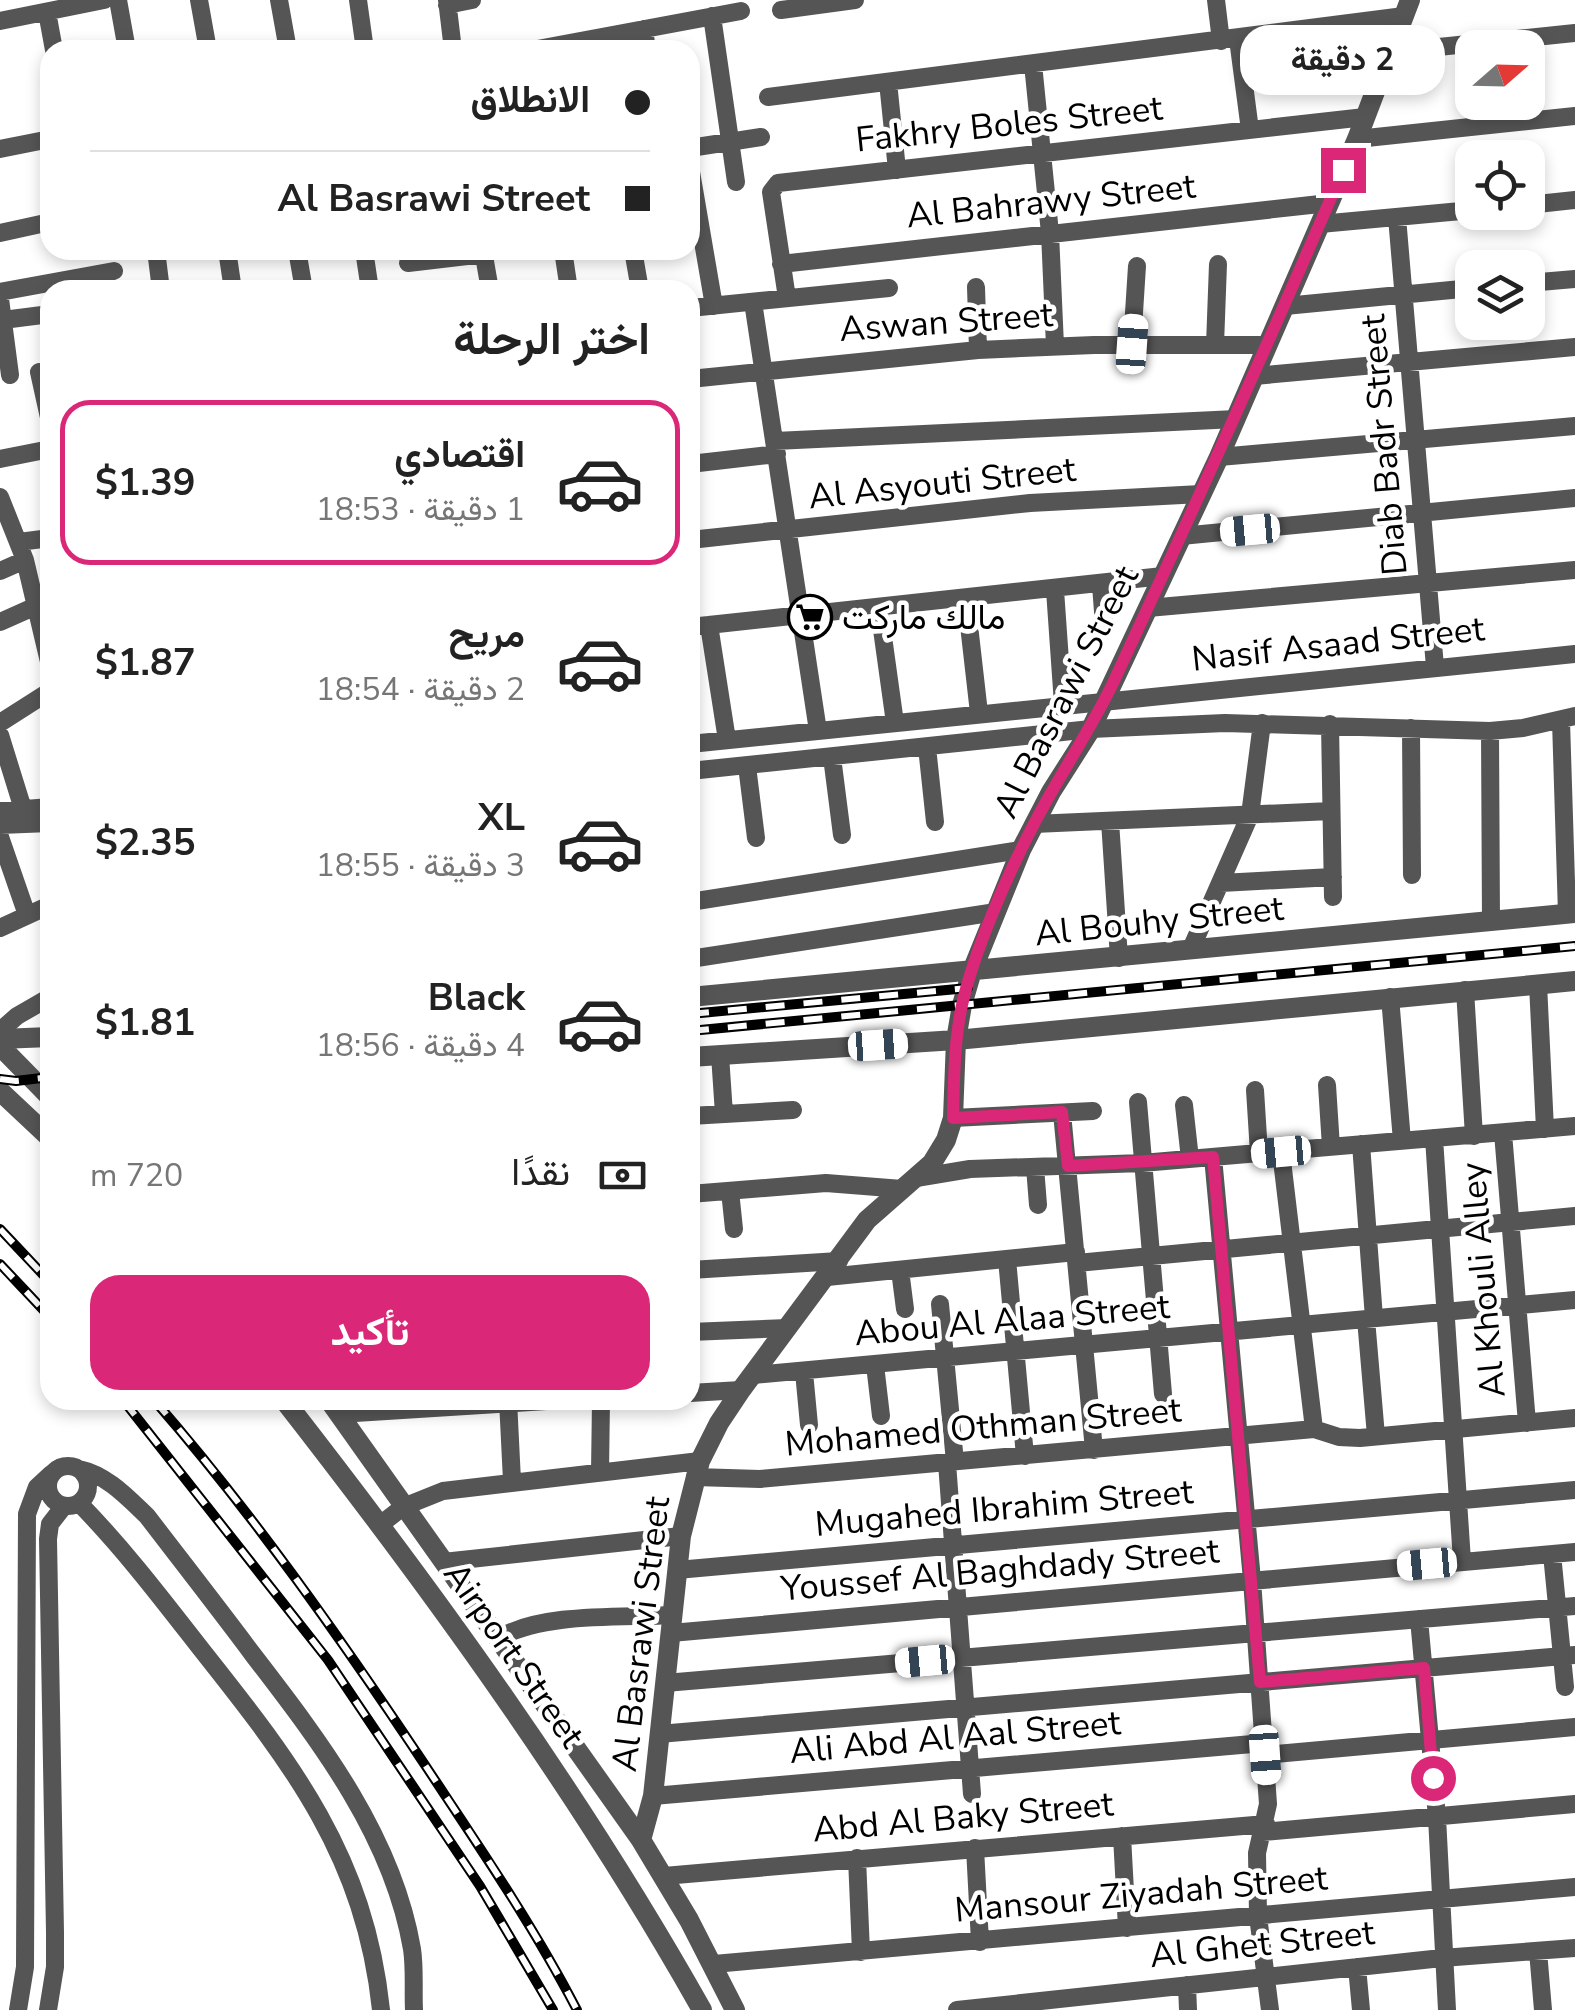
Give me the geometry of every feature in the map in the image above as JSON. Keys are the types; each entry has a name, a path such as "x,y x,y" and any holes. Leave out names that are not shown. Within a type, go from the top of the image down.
{"street":[{"path":"0,21 104,0"},
{"path":"118,0 125,40"},
{"path":"199,0 206,40"},
{"path":"279,0 286,40"},
{"path":"358,0 364,40"},
{"path":"453,40 447,2 472,0"},
{"path":"781,10 855,0"},
{"path":"1216,0 1250,130"},
{"path":"768,97 1229,40 1407,8"},
{"name":"Al Basrawi Street","path":"641,1840 653,1796 681,1536 698,1470 719,1423 867,1220 939,1152 953,1118 956,1040 972,971 1021,850 1091,729 1219,456 1366,117 1407,8"},
{"path":"596,40 741,11"},
{"path":"47,12 52,40"},
{"path":"712,16 736,182"},
{"path":"644,29 646,40"},
{"path":"1390,52 1575,33"},
{"path":"1033,64 1050,234 1055,346"},
{"path":"888,82 897,170"},
{"path":"1357,138 1575,116"},
{"name":"Fakhry Boles Street","path":"787,298 772,187 778,183 1366,117"},
{"path":"700,146 761,137"},
{"path":"0,150 40,141"},
{"path":"1545,203 1575,200"},
{"name":"Al Bahrawy Street","path":"781,264 1329,203"},
{"path":"1320,224 1455,212"},
{"name":"Diab Badr Street","path":"1397,217 1435,668"},
{"path":"0,233 40,224"},
{"path":"700,224 714,306"},
{"path":"1215,345 1218,264"},
{"path":"1132,344 1138,266"},
{"path":"71,280 114,271"},
{"path":"1545,281 1575,278"},
{"path":"40,287 0,295 5,376 40,372"},
{"path":"700,307 889,288"},
{"path":"976,288 978,350"},
{"path":"1284,306 1455,290"},
{"path":"753,302 818,731"},
{"path":"3,320 40,315"},
{"name":"Aswan Street","path":"700,377 978,350 1132,344 1268,345"},
{"path":"1254,376 1575,346"},
{"path":"700,462 776,448 1236,418"},
{"path":"1219,456 1575,426"},
{"path":"0,458 40,451"},
{"name":"Al Asyouti Street","path":"700,539 1030,503 1201,494"},
{"path":"0,497 40,608"},
{"path":"1182,536 1575,498"},
{"path":"0,571 22,551 40,543"},
{"path":"1148,608 1575,570"},
{"path":"727,740 700,626 1162,576"},
{"path":"1100,585 1104,625"},
{"path":"1054,590 1063,704"},
{"path":"966,599 978,714"},
{"path":"879,608 895,722"},
{"path":"0,622 40,611"},
{"name":"Nasif Asaad Street","path":"700,743 1575,654"},
{"path":"0,724 40,698"},
{"path":"1568,718 1571,914"},
{"name":"Nasif Asaad Street","path":"700,770 1091,729 1262,723 1490,731 1568,718"},
{"path":"1191,950 1250,815 1262,723"},
{"path":"1330,724 1333,896"},
{"path":"1411,728 1412,875"},
{"path":"1490,731 1491,921"},
{"path":"0,735 23,809"},
{"path":"926,746 936,822"},
{"path":"832,757 842,835"},
{"path":"747,766 756,838"},
{"path":"0,811 40,808"},
{"path":"1034,824 1331,811"},
{"path":"1110,821 1119,958"},
{"path":"0,826 40,824"},
{"path":"2,849 27,915"},
{"path":"700,900 1021,850"},
{"path":"1221,883 1333,877"},
{"path":"0,928 40,909"},
{"path":"700,957 996,912"},
{"name":"Al Bouhy Street","path":"700,996 1571,914"},
{"path":"700,1056 956,1040 1575,981"},
{"path":"1538,984 1545,1129"},
{"path":"1465,990 1474,1136"},
{"path":"1390,997 1402,1141"},
{"path":"0,1035 17,1016 40,1003"},
{"path":"0,1035 40,1037"},
{"path":"0,1046 40,1087"},
{"path":"720,1055 724,1114"},
{"path":"1327,1085 1331,1147"},
{"path":"1254,1090 1260,1154"},
{"path":"0,1092 40,1129"},
{"path":"1138,1102 1163,1394"},
{"path":"1184,1104 1190,1159"},
{"path":"700,1115 794,1110"},
{"path":"953,1118 1093,1111"},
{"path":"1062,1112 1094,1450"},
{"path":"700,1193 826,1183 909,1184 970,1169 1142,1163 1575,1126"},
{"name":"Al Khouli Alley","path":"1504,1132 1527,1422"},
{"path":"1434,1138 1462,1562"},
{"path":"1361,1144 1376,1436"},
{"path":"1281,1152 1314,1429"},
{"path":"1213,1157 1260,1682 1268,1804 1258,1852 1258,1916 1270,2010"},
{"path":"1034,1167 1038,1205"},
{"path":"730,1191 734,1229"},
{"path":"700,1270 900,1270 1007,1259 1150,1256 1575,1216"},
{"path":"1007,1259 1025,1456"},
{"path":"900,1270 904,1309"},
{"name":"Abou Al Alaa Street","path":"700,1391 804,1372 875,1364 1575,1300"},
{"path":"940,1304 972,1794"},
{"path":"700,1332 788,1328"},
{"path":"875,1364 882,1416"},
{"path":"804,1372 809,1425"},
{"name":"Airport Street","path":"292,1410 440,1602 652,1920 702,2010"},
{"name":"Airport Street","path":"336,1410 641,1840 714,1964 735,2010"},
{"path":"508,1410 512,1481"},
{"path":"600,1472 601,1410"},
{"name":"Mohamed Othman Street","path":"381,1524 403,1507 443,1491 600,1472 698,1470 760,1479 1314,1429 1339,1437 1376,1436 1575,1418"},
{"path":"18,2010 25,1968 27,1514 37,1487 64,1466 118,1488 148,1516 290,1702 348,1788 398,1893 412,1951 414,2010"},
{"path":"48,2010 56,1932 48,1538 50,1524 88,1490 85,1475 79,1469"},
{"path":"51,1474 48,1490 56,1503 72,1505 116,1540 262,1725 310,1795 357,1895 381,2010"},
{"name":"Mugahed Ibrahim Street","path":"678,1570 1575,1490"},
{"path":"443,1562 681,1536"},
{"name":"Youssef Al Baghdady Street","path":"500,1638 525,1626 546,1622 672,1624 958,1607 1575,1552"},
{"path":"1552,1554 1566,1606 1565,1688"},
{"path":"665,1684 1566,1606"},
{"path":"1419,1618 1447,2010"},
{"path":"660,1734 1568,1656"},
{"path":"262,1725 290,1702"},
{"name":"Ali Abd Al Aal Street","path":"653,1796 970,1768 1430,1740 1575,1727"},
{"path":"27,1768 53,1769"},
{"path":"585,1816 610,1797"},
{"name":"Abd Al Baky Street","path":"664,1876 1122,1836 1575,1804"},
{"path":"1122,1836 1127,1928"},
{"path":"974,1848 980,1942"},
{"path":"857,1858 860,1952"},
{"name":"Mansour Ziyadah Street","path":"714,1964 1575,1887"},
{"path":"25,1932 56,1932"},
{"name":"Al Ghet Street","path":"957,2010 1099,2002 1187,1984 1575,1948"},
{"path":"1538,1951 1543,2010"},
{"path":"1357,1967 1361,2010"},
{"path":"1187,1984 1188,2010"}],"railway":[{"path":"700,1030 1575,946"},
{"path":"700,1013 968,988"},
{"path":"0,1079 40,1078"},
{"path":"0,1229 40,1271"},
{"path":"0,1264 40,1306"},
{"path":"131,1410 328,1660 480,1886 553,2010"},
{"path":"162,1410 262,1533 361,1671 504,1886 577,2010"}],"place":[{"name":"مالك ماركت","path":"810,617"}],"route":[{"path":"1343,170 1219,456 1091,729 1051,792 1021,850 962,1004 956,1040 953,1118 1062,1112 1068,1166 1213,1157 1260,1682 1424,1668 1433,1778"}]}
